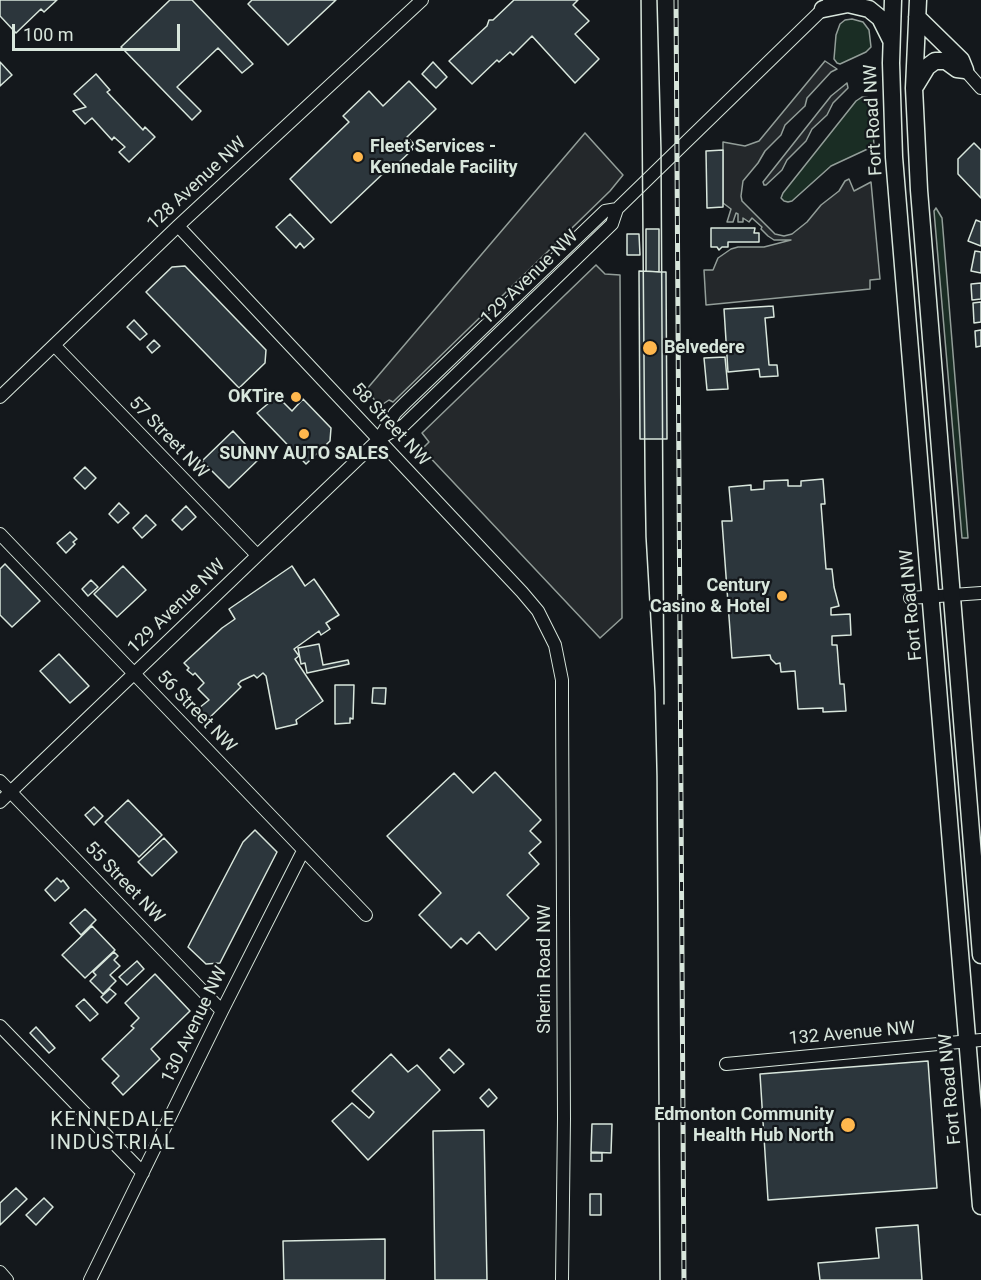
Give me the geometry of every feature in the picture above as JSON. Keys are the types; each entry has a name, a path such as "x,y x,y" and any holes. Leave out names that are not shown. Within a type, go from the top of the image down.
{"main road":[{"name":"Fort Road NW","path":"893,0 891,41 894,157 931,597 974,1041 981,1206"},
{"path":"828,4 848,4 868,9 880,18 891,41"},
{"path":"914,88 927,67 935,60 946,61 957,69 966,70 962,60 917,8"},
{"path":"917,8 914,88 919,190 951,595 976,829 981,956"}],"street":[{"name":"128 Avenue NW","path":"0,397 178,226 422,0"},
{"name":"129 Avenue NW","path":"0,802 379,439 404,425 612,224 617,209 828,4"},
{"path":"966,70 981,88"},
{"name":"58 Street NW","path":"178,226 531,602 546,625 559,659"},
{"name":"57 Street NW","path":"54,345 257,555"},
{"name":"56 Street NW","path":"0,534 366,915"},
{"path":"910,598 981,593"},
{"name":"Sherin Road NW","path":"559,659 562,701 564,1118 562,1280"},
{"name":"55 Street NW","path":"0,781 222,1011"},
{"name":"130 Avenue NW","path":"90,1280 303,850"},
{"path":"0,1026 143,1173"},
{"name":"132 Avenue NW","path":"726,1064 974,1041"},
{"path":"0,1272 7,1280"}],"green space":[{"path":"852,19 863,22 869,30 871,47 866,52 840,64 834,59 836,35 840,24"},
{"path":"862,97 871,98 874,146 831,166 792,201 784,201 781,198 783,193 856,101"},
{"path":"936,208 942,218 968,538 962,538 934,211"}],"shaded area":[{"path":"825,61 837,69 831,72 807,98 805,106 785,125 781,135 765,151 743,181 742,201 775,234 784,236 792,234 807,222 821,205 839,191 845,181 849,179 854,191 871,182 880,279 870,280 870,289 706,305 704,270 713,270 718,258 738,247 764,247 791,240 774,240 752,218 749,222 743,218 743,222 738,222 736,213 733,222 727,222 731,209 723,203 723,142 745,146 759,141"},
{"path":"847,83 848,88 833,103 827,115 812,129 806,141 787,160 782,170 764,185 763,182 831,96"},
{"path":"585,133 623,175 610,191 393,402 389,400 380,406 366,390"},
{"path":"596,265 605,274 620,275 622,618 600,638 422,449 429,442 422,433"}],"building":[{"path":"0,0 57,0 44,12 41,9 16,33 0,16"},
{"path":"170,0 192,0 253,64 242,73 218,48 177,87 201,111 192,120 121,47"},
{"path":"252,0 336,0 288,45 248,4"},
{"path":"514,0 578,0 573,5 589,21 575,34 599,59 575,83 532,36 513,55 510,52 499,62 497,60 472,84 449,61 487,26 489,20 493,20"},
{"path":"0,62 12,75 0,86"},
{"path":"433,62 447,77 436,88 422,74"},
{"path":"96,74 110,90 107,92 143,130 145,127 155,137 129,162 119,152 125,147 114,137 112,140 92,118 85,124 73,111 86,107 74,94"},
{"name":"Fleet Services - Kennedale Facility","path":"409,81 436,109 407,137 414,144 411,147 413,149 393,168 391,166 331,223 290,179 349,122 343,116 369,91 383,106"},
{"path":"974,143 981,150 981,198 958,174 958,159"},
{"path":"723,150 723,207 707,208 706,151"},
{"path":"290,214 314,239 304,248 300,243 296,248 276,227"},
{"path":"976,220 981,222 981,246 968,241"},
{"path":"711,228 755,228 754,233 759,233 759,242 728,242 728,247 722,247 719,250 717,247 711,247"},
{"path":"646,229 659,229 659,272 646,271"},
{"path":"627,234 639,234 640,255 627,255"},
{"path":"975,251 981,252 981,273 971,271"},
{"path":"185,266 266,350 265,363 239,388 146,292 172,267"},
{"path":"639,271 666,272 667,439 640,439"},
{"path":"981,283 981,299 972,300 971,284"},
{"path":"981,302 981,322 974,323 973,303"},
{"path":"773,306 774,317 765,318 769,365 777,365 778,376 760,377 759,369 728,372 724,309"},
{"path":"134,320 147,334 140,340 127,327"},
{"path":"981,330 981,346 976,347 975,331"},
{"path":"154,340 160,346 152,353 147,347"},
{"path":"725,357 728,389 707,390 704,358"},
{"name":"SUNNY AUTO SALES","path":"277,396 292,411 303,399 331,428 330,441 306,464 257,413"},
{"path":"233,431 259,459 229,488 202,461"},
{"path":"85,467 96,478 85,489 74,478"},
{"name":"Century Casino & Hotel","path":"823,479 825,504 821,504 826,569 832,569 839,606 831,608 831,615 850,614 851,635 832,636 832,645 837,645 840,684 844,684 846,711 823,712 823,708 798,709 795,671 781,672 780,663 776,664 770,655 732,658 722,521 732,521 729,487 751,485 751,490 764,489 764,481 788,480 788,486 801,486 801,481"},
{"path":"119,503 129,513 118,523 109,514"},
{"path":"186,506 196,517 182,530 172,520"},
{"path":"146,515 156,525 142,538 133,528"},
{"path":"70,532 77,539 66,553 57,543"},
{"path":"5,564 40,601 12,627 0,615 0,569"},
{"path":"123,566 146,590 117,617 94,594"},
{"path":"292,566 305,586 314,579 339,615 326,623 330,629 321,635 319,631 294,649 299,656 295,659 323,701 296,720 297,724 276,729 266,676 263,673 257,678 254,675 241,681 238,684 241,687 204,723 194,712 209,700 198,689 204,683 195,673 193,675 187,670 189,668 184,663 235,619 229,609"},
{"path":"91,580 98,587 88,596 82,589"},
{"path":"319,644 323,665 348,660 349,664 307,673 305,663 301,664 298,648"},
{"path":"59,654 89,686 70,703 40,671"},
{"path":"335,685 354,685 353,719 350,718 350,723 335,724"},
{"path":"373,688 386,688 385,704 372,703"},
{"path":"495,772 541,820 530,831 541,842 529,853 539,864 507,895 529,918 496,950 479,932 467,944 461,938 451,948 419,915 441,893 387,836 454,773 473,793"},
{"path":"128,800 162,835 139,857 105,822"},
{"path":"94,807 103,816 94,825 85,815"},
{"path":"255,830 277,852 220,963 206,964 188,947 243,842"},
{"path":"164,838 177,852 152,876 138,862"},
{"path":"57,878 61,882 63,880 69,888 55,901 45,890"},
{"path":"85,909 96,920 81,935 70,923"},
{"path":"92,926 115,950 85,978 62,955"},
{"path":"114,952 118,956 114,960 120,966 110,975 116,981 103,994 90,981 96,975 93,972"},
{"path":"137,961 144,969 127,985 119,977"},
{"path":"155,974 190,1011 151,1049 160,1059 123,1095 112,1083 119,1076 102,1059 134,1028 131,1026 139,1018 125,1003"},
{"path":"110,989 116,994 107,1003 101,997"},
{"path":"84,999 98,1014 90,1021 76,1006"},
{"path":"36,1027 55,1048 49,1053 30,1033"},
{"path":"449,1049 464,1064 454,1073 440,1058"},
{"path":"391,1054 408,1072 417,1065 440,1090 368,1160 332,1121 352,1103 369,1118 374,1112 352,1091"},
{"name":"Edmonton Community Health Hub North","path":"928,1061 937,1188 768,1200 760,1074"},
{"path":"489,1089 497,1098 488,1107 480,1098"},
{"path":"592,1124 612,1124 611,1153 591,1152"},
{"path":"484,1130 487,1280 435,1280 433,1131"},
{"path":"591,1153 602,1153 602,1161 591,1161"},
{"path":"16,1188 27,1199 0,1225 0,1203"},
{"path":"590,1194 601,1194 601,1215 590,1215"},
{"path":"44,1198 53,1207 36,1225 26,1215"},
{"path":"918,1225 922,1280 820,1280 818,1263 879,1258 876,1228"},
{"path":"385,1239 385,1280 284,1280 283,1241"}],"tram line":[{"path":"641,0 646,537 655,692 657,776 660,1280"},
{"path":"657,0 661,148 664,704"}],"railway":[{"path":"676,0 684,1280"}],"place":[{"name":"Fleet Services - Kennedale Facility","path":"358,157"},
{"name":"Belvedere","path":"650,348"},
{"name":"OKTire","path":"296,397"},
{"name":"SUNNY AUTO SALES","path":"304,434"},
{"name":"Century Casino & Hotel","path":"782,596"},
{"name":"Edmonton Community Health Hub North","path":"848,1125"}],"district":[{"name":"KENNEDALE INDUSTRIAL","path":"113,1132"}]}
